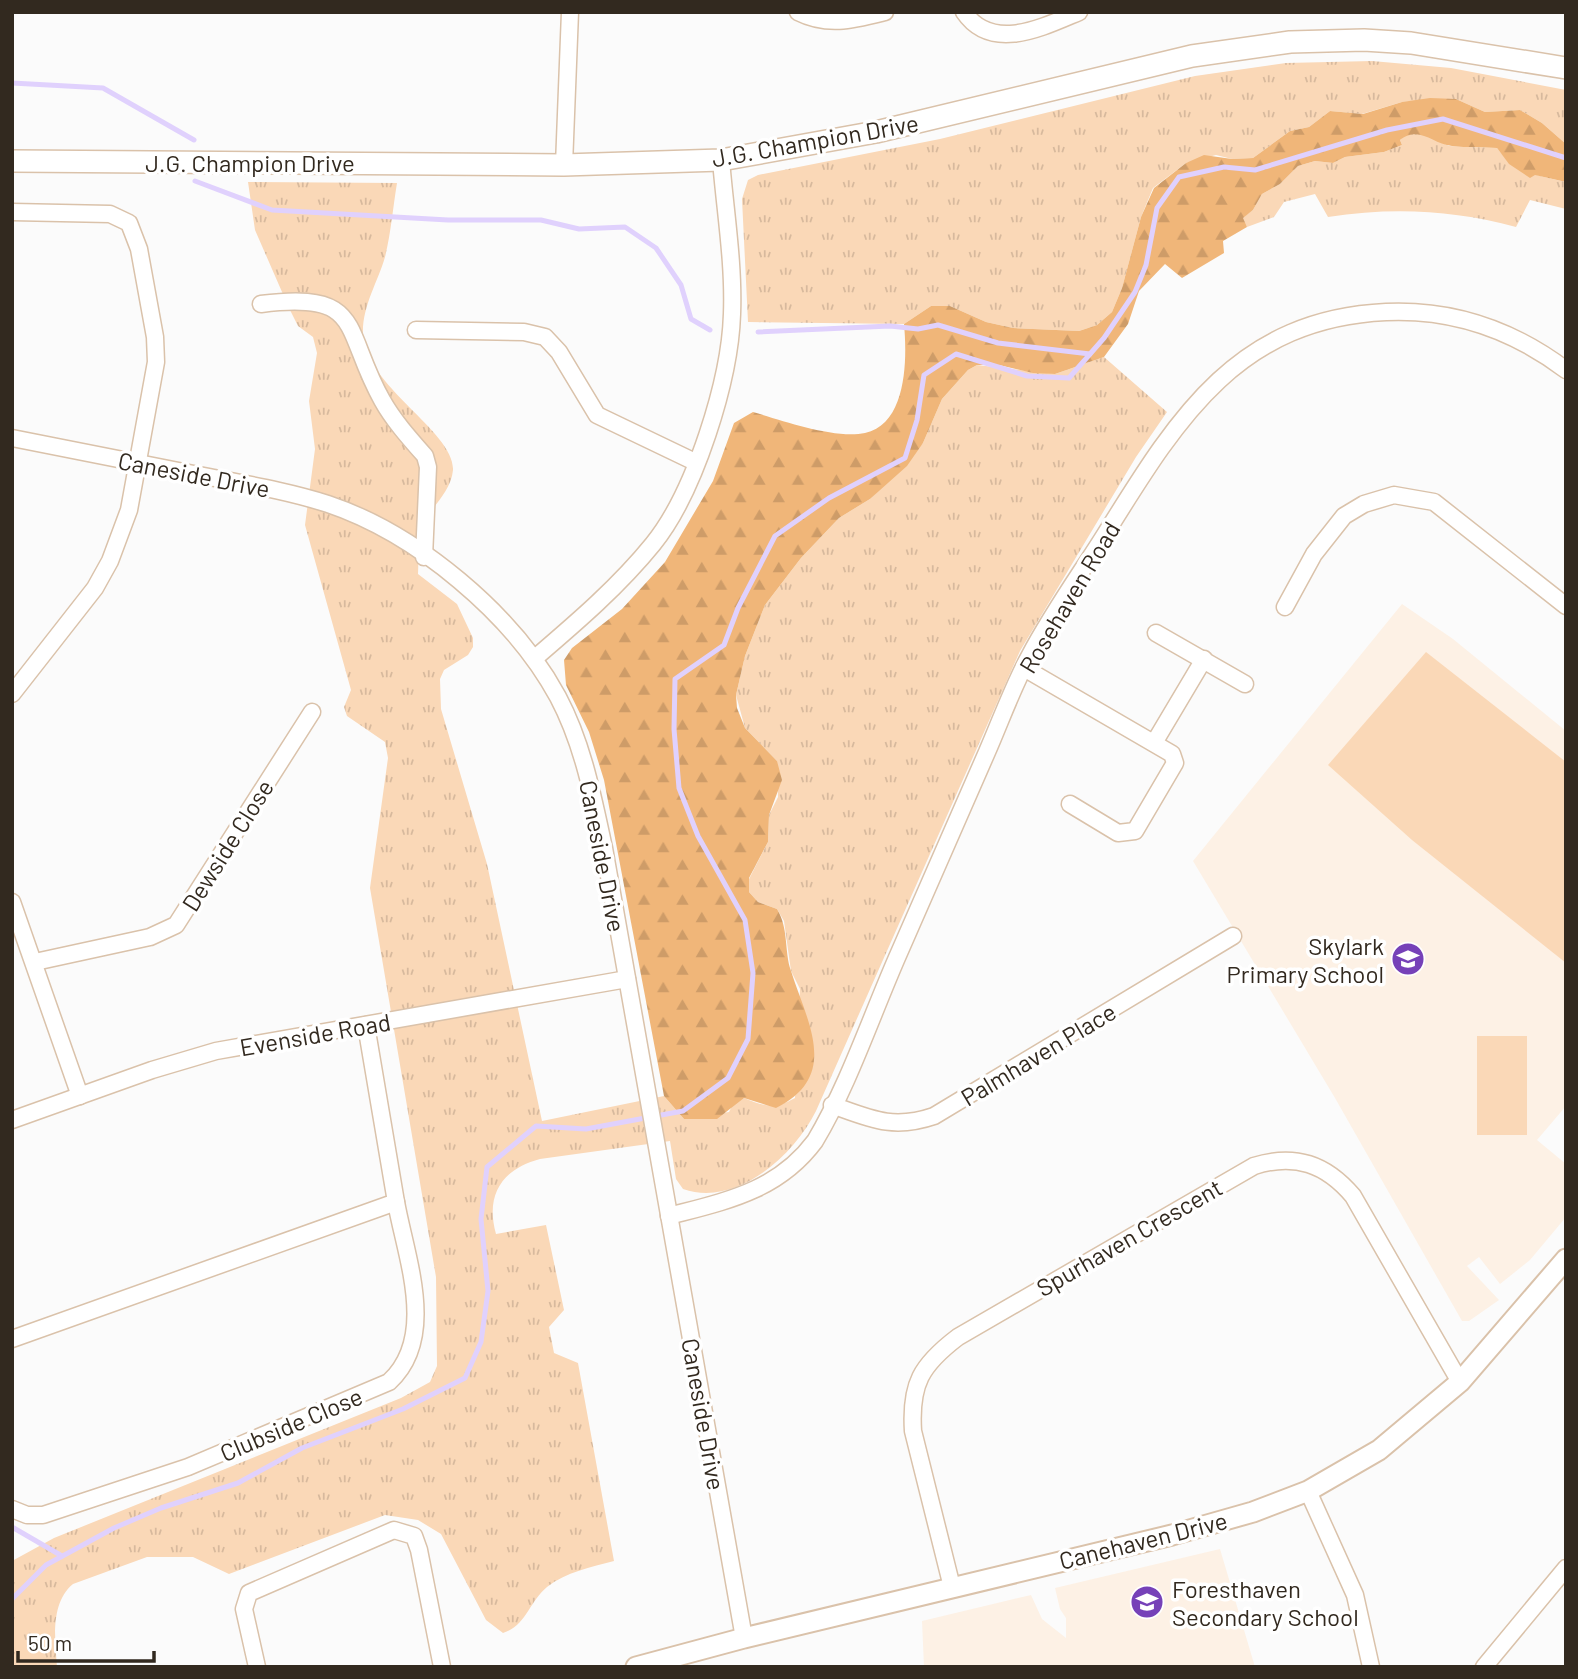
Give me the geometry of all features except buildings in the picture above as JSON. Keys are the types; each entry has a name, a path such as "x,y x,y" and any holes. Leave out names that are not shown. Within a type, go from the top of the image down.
{"main road":[{"name":"J.G. Champion Drive","path":"12,161 564,165 721,160 876,132 1180,59 1254,46 1332,40 1411,43 1566,68"}],"street":[{"path":"564,165 570,12"},
{"path":"797,12 817,21 837,23 884,12"},
{"path":"964,12 976,27 986,32 1004,34 1041,28 1079,12"},
{"path":"535,658 594,608 654,542 675,508 695,462 719,394 732,314 721,160"},
{"path":"12,212 110,214 130,223 136,235 155,337 156,362 130,510 110,561 95,588 12,694"},
{"path":"261,304 310,300 326,304 341,314 382,400 425,456 428,467 424,557"},
{"name":"Rosehaven Road","path":"669,1216 749,1194 779,1177 815,1141 1024,668 1157,452 1209,388 1247,357 1280,337 1304,326 1360,313 1406,311 1451,316 1510,335 1540,351 1566,370"},
{"path":"416,330 524,332 545,337 559,352 597,415 695,462"},
{"name":"Caneside Drive","path":"12,438 270,489 329,505 388,530 494,610 535,658 564,711 589,779 744,1638"},
{"path":"1285,607 1314,554 1343,516 1364,503 1394,495 1434,502 1566,606"},
{"path":"1156,633 1245,684"},
{"path":"1154,743 1204,659"},
{"path":"1024,668 1172,754 1175,763 1135,831 1118,833 1070,804"},
{"name":"Dewside Close","path":"35,962 150,937 176,925 312,712"},
{"path":"12,902 80,1096"},
{"name":"Palmhaven Place","path":"832,1105 894,1125 913,1123 934,1116 1233,936"},
{"name":"Evenside Road","path":"12,1120 216,1051 627,979"},
{"name":"Clubside Close","path":"12,1509 43,1515 175,1471 389,1382 402,1370 412,1352 416,1329 366,1025"},
{"name":"Spurhaven Crescent","path":"952,1587 914,1431 911,1406 915,1386 925,1367 936,1354 958,1337 1254,1166 1270,1161 1307,1163 1325,1169 1340,1180 1353,1196 1460,1382"},
{"path":"12,1339 396,1202"},
{"name":"Canehaven Drive","path":"636,1667 744,1638 1172,1535 1253,1512 1308,1491 1379,1450 1460,1382 1566,1258"},
{"path":"1308,1491 1354,1595 1371,1667"},
{"path":"257,1667 244,1609 249,1593 381,1535 401,1529 414,1536 419,1550 442,1667"},
{"path":"1484,1667 1566,1569"}],"shaded area":[{"name":"Skylark Primary School","path":"1402,604 1453,639 1566,731 1566,1106 1537,1140 1566,1164 1566,1217 1530,1260 1500,1284 1479,1257 1467,1266 1499,1300 1469,1321 1462,1321 1335,1098 1193,861"},
{"name":"Foresthaven Secondary School","path":"1220,1549 1255,1667 924,1667 922,1621 1031,1595 1042,1619 1066,1638 1066,1618 1060,1609 1055,1588"}],"green space":[{"path":"1372,61 1451,68 1566,90 1566,144 1542,123 1520,110 1485,112 1456,99 1402,102 1362,114 1330,111 1309,127 1290,131 1253,158 1232,159 1216,155 1186,163 1153,188 1141,217 1122,288 1112,312 1097,325 1079,331 1013,328 986,322 950,306 931,306 904,324 748,322 742,199 748,180 758,175 940,139 1195,76 1286,63"},
{"path":"1430,98 1456,99 1485,112 1520,110 1542,123 1566,144 1566,182 1535,175 1530,178 1509,164 1497,148 1445,145 1414,134 1400,140 1402,145 1384,152 1345,157 1333,163 1315,161 1298,166 1280,184 1262,194 1253,210 1243,218 1247,227 1223,241 1224,253 1182,278 1165,264 1139,291 1128,324 1104,357 1055,374 1033,373 999,365 977,365 968,370 942,399 923,443 907,466 870,499 839,518 801,558 765,605 745,656 736,695 737,708 745,728 777,761 782,780 769,815 768,842 749,878 749,892 758,902 777,909 781,917 789,963 810,1028 814,1064 808,1080 796,1095 776,1108 744,1098 717,1119 684,1119 664,1096 604,780 589,732 566,685 564,660 572,648 622,609 665,562 713,481 734,423 753,412 839,434 865,433 879,427 890,417 902,387 904,324 931,306 950,306 986,322 1013,328 1079,331 1097,325 1112,312 1122,288 1141,217 1154,188 1186,163 1204,155 1232,159 1253,158 1290,131 1309,127 1330,111 1363,114 1402,102"},
{"path":"1422,133 1449,146 1497,148 1519,168 1566,182 1566,209 1530,200 1516,227 1469,217 1423,212 1376,212 1328,217 1315,194 1284,202 1274,217 1247,227 1242,218 1253,210 1262,194 1280,184 1298,166 1315,161 1333,163 1345,157 1384,152 1402,145 1400,140 1407,134"},
{"path":"248,182 397,183 387,248 368,304 363,334 368,353 378,372 440,440 450,455 453,470 449,485 420,531 418,574 457,604 473,638 473,647 468,655 444,670 440,679 441,709 487,864 542,1121 664,1096 684,1119 729,1112 733,1104 744,1098 770,1106 795,1098 800,989 791,971 784,921 777,909 758,902 749,892 749,879 768,842 769,815 778,797 777,761 745,728 736,695 745,656 765,605 801,558 839,518 870,499 923,443 942,399 968,370 977,365 1055,374 1104,357 1167,412 1136,457 1020,651 816,1111 794,1144 762,1174 723,1191 703,1193 683,1189 676,1179 670,1141 527,1163 506,1177 495,1196 493,1220 496,1234 546,1225 564,1310 549,1327 554,1353 578,1363 614,1561 579,1571 554,1582 541,1593 517,1625 503,1633 486,1620 441,1534 418,1520 385,1515 229,1574 193,1557 147,1557 73,1584 57,1611 57,1667 12,1667 12,1561 54,1538 401,1398 430,1382 437,1366 436,1277 370,888 388,758 385,742 347,716 344,707 351,690 305,525 315,449 309,401 317,353 313,337 298,326 255,230"},
{"path":"1426,652 1566,762 1566,963 1412,840 1328,765"},
{"path":"1477,1036 1527,1036 1527,1135 1477,1135"}],"waterway":[{"path":"12,83 103,88 194,140"},
{"path":"12,1599 46,1565 114,1528 161,1508 238,1483 302,1448 403,1409 465,1378 481,1342 488,1291 481,1219 487,1167 536,1126 586,1129 683,1111 728,1078 748,1039 753,973 745,920 698,836 679,788 674,729 675,679 724,645 738,608 775,536 829,498 905,458 917,420 924,375 956,354 1027,376 1069,378 1104,338 1135,292 1146,265 1157,208 1179,177 1224,167 1255,170 1387,130 1443,119 1566,158"},
{"path":"195,181 272,210 448,220 541,220 579,229 625,227 656,248 681,285 691,319 710,330"},
{"path":"758,332 890,326 918,329 938,325 998,343 1090,354"},
{"path":"12,1527 62,1556"}],"place":[{"name":"Skylark Primary School","path":"1408,959"},
{"name":"Foresthaven Secondary School","path":"1147,1602"}]}
